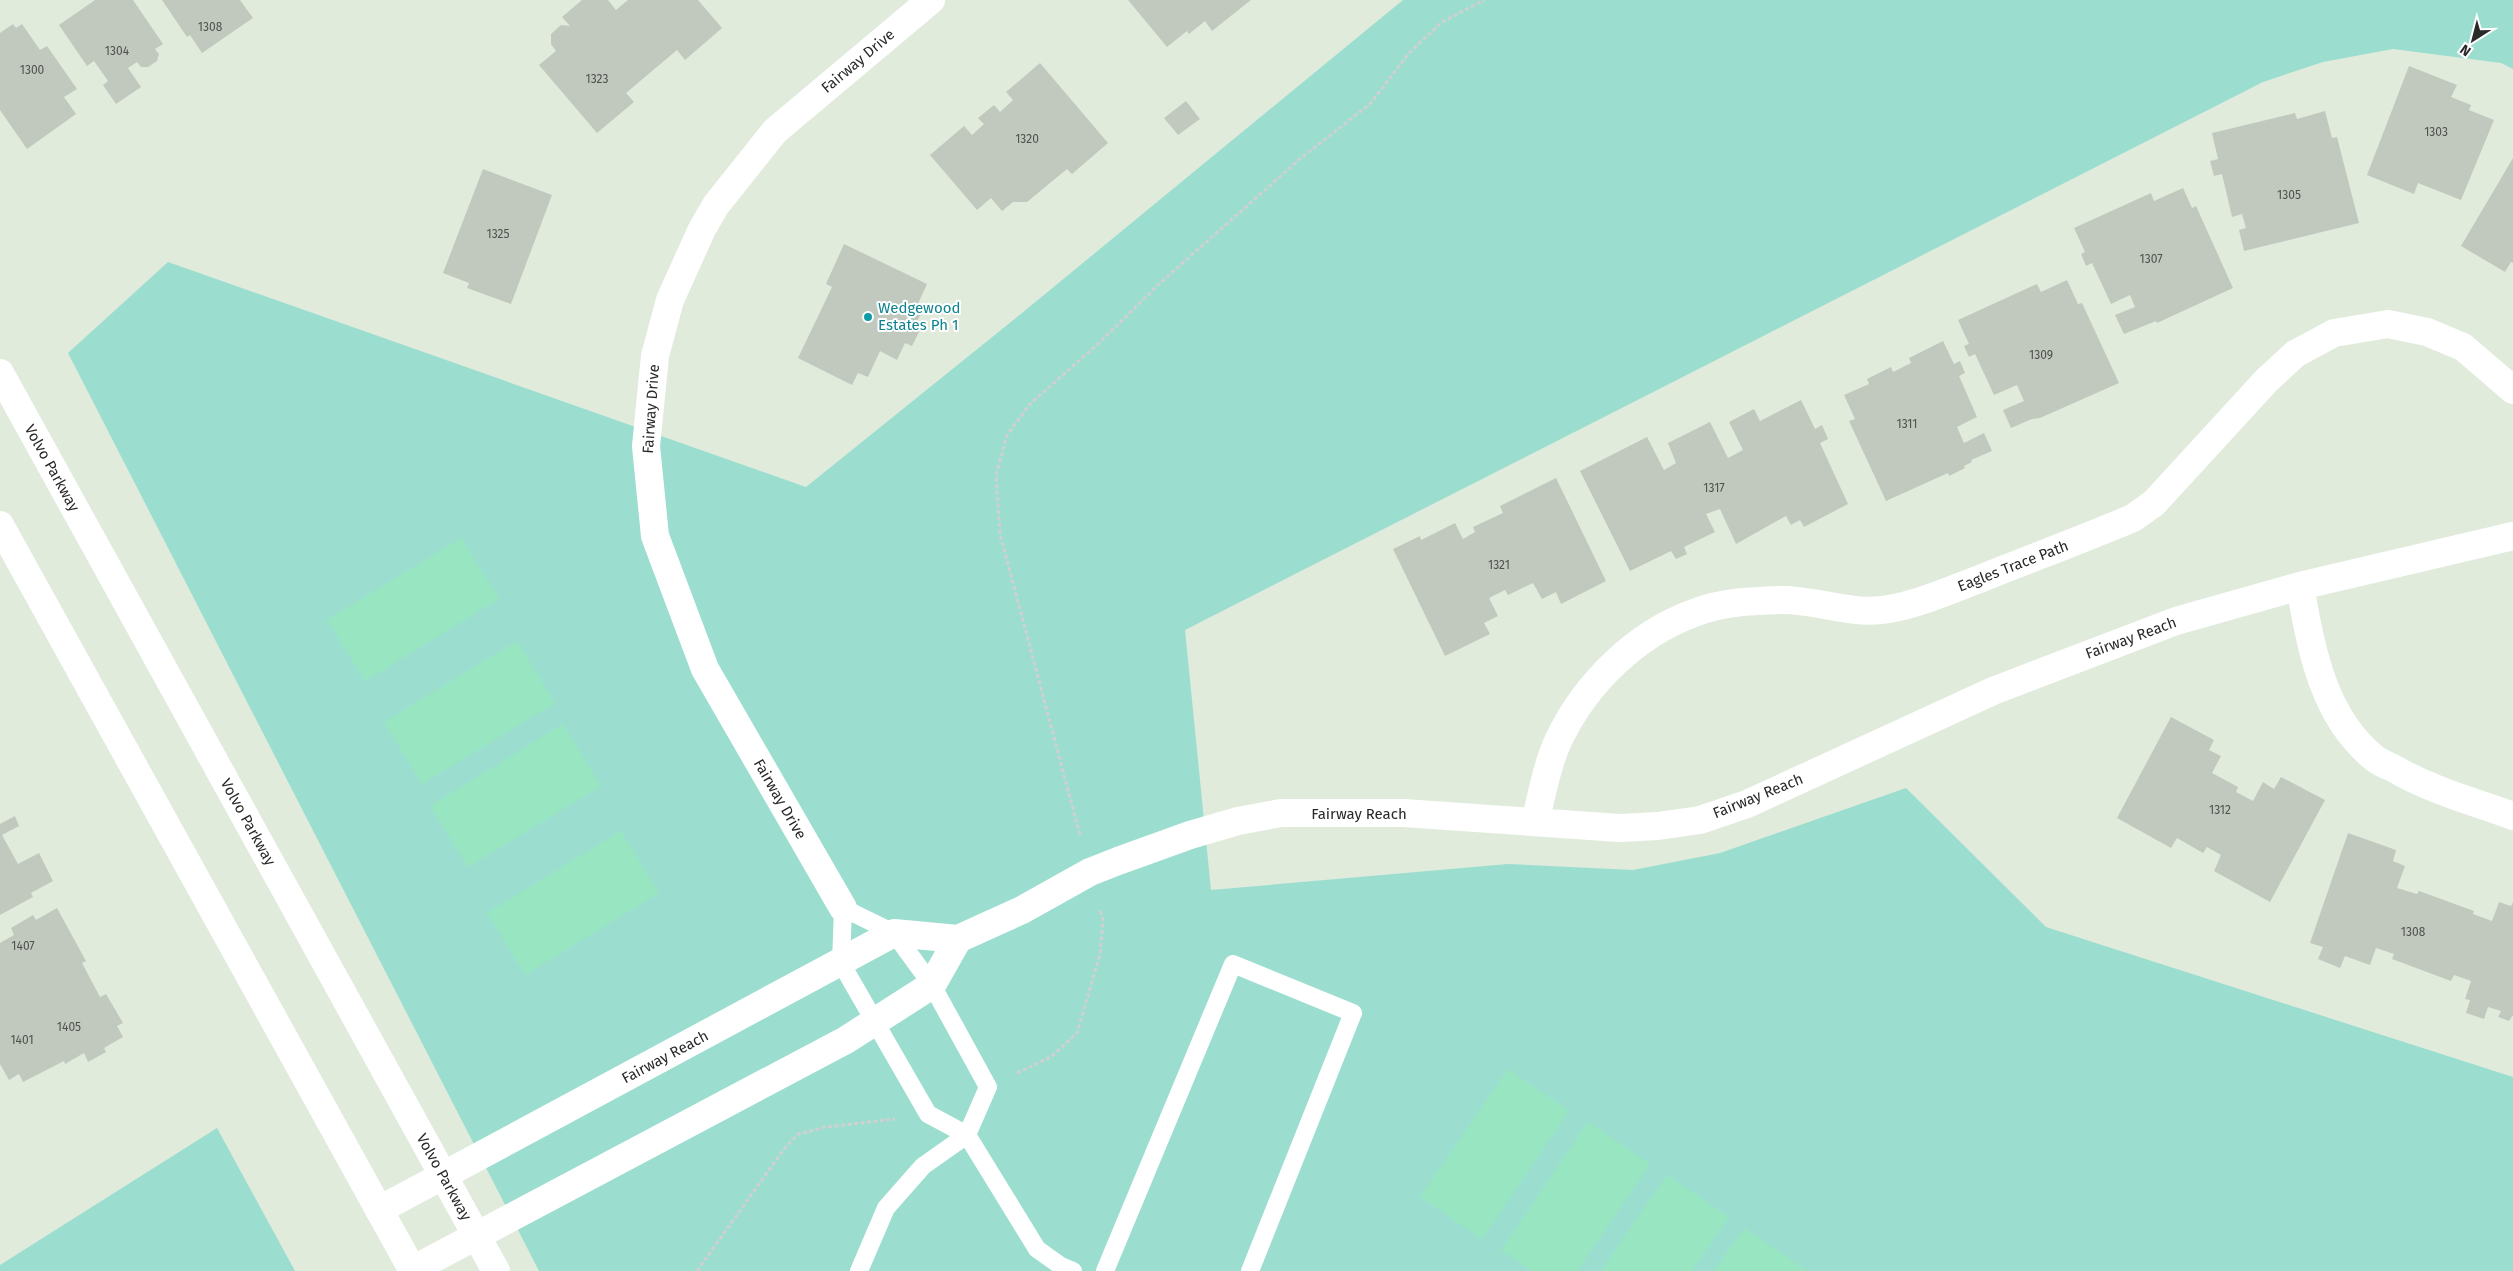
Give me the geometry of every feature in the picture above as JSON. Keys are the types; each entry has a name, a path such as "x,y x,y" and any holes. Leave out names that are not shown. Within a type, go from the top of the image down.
{"street":[{"name":"Fairway Drive","path":"843,908 705,669 655,536 646,446 648,419 655,356 670,300 702,229 716,205 775,131 931,0"},
{"name":"Eagles Trace Path","path":"1535,822 1558,740 1574,713 1603,674 1628,651 1656,631 1694,612 1736,602 1783,600 1852,611 1889,609 1951,590 2133,518 2154,503 2266,381 2295,354 2334,333 2388,324 2427,332 2463,347 2513,390"},
{"name":"Volvo Parkway","path":"0,373 496,1271"},
{"path":"0,525 412,1271 837,1045 932,985 958,938"},
{"name":"Fairway Reach","path":"379,1210 894,933 958,938 1022,910 1090,872 1190,835 1238,821 1281,813 1404,813 1619,828 1658,826 1700,820 1747,804 1993,691 2114,643 2176,621 2300,586 2513,536"},
{"path":"2300,586 2309,639 2330,703 2340,720 2373,757 2418,783 2513,816"}],"lane":[{"path":"860,1271 886,1208 898,1192 923,1166 967,1134 988,1087 932,985 894,933 843,908 841,963 928,1114 967,1134 1037,1249 1061,1266 1074,1271"},
{"path":"1105,1271 1232,964 1352,1013 1250,1271"}],"path":[{"path":"988,1087 1051,1058 1077,1033 1100,954 1103,920 1000,534 996,476 1007,435 1030,404 1098,344 1159,284 1301,158 1370,104 1410,52 1442,22 1484,0"},
{"path":"697,1271 784,1149 798,1134 826,1127 928,1114"}],"shaded area":[{"path":"1403,0 2513,0 2513,69 2501,63 2393,49 2323,62 2263,82 1185,630 1211,890 1508,864 1633,870 1720,853 1906,788 2046,927 2513,1077 2513,1271 539,1271 68,353 168,262 806,487 1022,313"},
{"path":"217,1128 295,1271 0,1271 0,1265"}],"green space":[{"path":"461,538 499,599 365,681 327,620"},
{"path":"517,641 555,703 422,784 384,722"},
{"path":"563,724 601,786 468,867 430,806"},
{"path":"621,831 659,893 525,975 487,913"},
{"path":"1508,1069 1569,1111 1482,1239 1420,1197"},
{"path":"1588,1122 1650,1164 1577,1271 1532,1271 1501,1250"},
{"path":"1667,1175 1729,1217 1692,1271 1601,1271"},
{"path":"1744,1228 1806,1270 1714,1271"}],"building":[{"path":"95,0 133,0 163,44 155,49 159,54 157,61 148,67 141,67 137,62 128,68 141,87 116,104 103,85 108,81 94,61 87,66 59,25"},
{"path":"162,0 240,0 253,18 202,53 190,35 187,37"},
{"path":"582,0 608,0 616,10 628,0 698,0 722,28 685,60 677,50 626,93 634,102 597,133 539,65 556,51 551,44 551,34 561,25 570,26 562,17"},
{"path":"1128,0 1251,0 1212,31 1205,21 1189,34 1187,31 1167,47"},
{"path":"13,24 16,28 22,24 40,50 47,46 77,89 64,97 76,114 27,149 0,110 0,33"},
{"path":"1040,63 1108,143 1072,174 1067,169 1027,202 1013,202 1002,211 991,198 977,210 930,155 964,126 972,135 984,124 978,118 994,105 1000,112 1013,100 1006,92"},
{"path":"2409,66 2457,85 2451,97 2471,105 2469,110 2494,120 2461,200 2418,183 2414,194 2367,175"},
{"path":"1186,101 1200,119 1178,135 1164,118"},
{"path":"2325,111 2332,138 2337,137 2359,223 2244,251 2239,230 2246,228 2242,214 2232,217 2222,174 2214,176 2210,161 2218,159 2212,133 2295,113 2297,119"},
{"path":"2513,158 2513,263 2511,262 2505,272 2461,246"},
{"path":"483,169 552,195 511,304 467,288 469,283 443,273"},
{"path":"2183,188 2192,208 2196,206 2233,288 2157,323 2156,321 2124,334 2115,315 2135,307 2130,295 2111,304 2092,263 2086,266 2081,254 2085,252 2074,228 2151,193 2154,201"},
{"name":"Wedgewood Estates Ph 1","path":"844,244 927,284 917,306 923,310 915,325 921,328 912,346 905,343 897,360 880,351 868,377 858,373 852,385 798,358 832,287 826,284"},
{"path":"2067,280 2078,304 2082,303 2119,383 2040,418 2032,419 2011,428 2003,410 2024,401 2017,385 1994,395 1975,354 1969,357 1964,346 1969,344 1958,320 2037,284 2041,292"},
{"path":"1943,341 1954,364 1960,361 1965,373 1959,376 1977,417 1957,427 1964,443 1984,433 1992,451 1971,460 1972,462 1964,466 1965,468 1949,476 1948,473 1886,501 1849,421 1855,419 1844,395 1869,384 1867,379 1891,367 1893,372 1911,363 1909,358"},
{"path":"1801,400 1815,429 1822,425 1828,439 1820,443 1848,504 1804,527 1800,520 1791,525 1786,516 1736,544 1720,509 1706,514 1715,532 1684,547 1687,554 1676,559 1671,551 1630,571 1580,471 1647,437 1664,470 1676,463 1668,443 1710,422 1728,458 1743,450 1729,422 1754,409 1760,421"},
{"path":"1556,478 1606,581 1561,604 1556,592 1542,599 1533,583 1508,595 1505,590 1489,598 1498,616 1484,623 1490,634 1445,656 1393,549 1420,536 1421,540 1455,523 1463,539 1475,532 1473,527 1503,513 1500,506"},
{"path":"2171,717 2214,740 2209,750 2221,756 2212,773 2238,787 2236,792 2253,801 2263,782 2274,789 2281,777 2325,800 2270,902 2214,871 2221,855 2207,847 2203,853 2177,838 2171,848 2117,818"},
{"path":"15,816 19,826 2,835 18,864 39,853 53,881 31,893 33,897 0,915 0,824"},
{"path":"2348,833 2396,850 2393,861 2405,866 2397,888 2417,894 2419,891 2474,911 2473,914 2492,921 2499,902 2511,906 2513,902 2513,1015 2509,1021 2498,1017 2501,1011 2488,1007 2484,1019 2466,1013 2470,1000 2465,999 2471,981 2454,975 2451,981 2392,959 2394,954 2376,948 2370,965 2345,956 2340,968 2318,959 2323,947 2310,943"},
{"path":"57,908 86,961 82,963 100,997 106,994 123,1023 117,1026 123,1037 104,1048 106,1052 88,1062 84,1053 65,1064 64,1061 23,1082 19,1074 9,1080 0,1064 0,943 14,935 11,928 33,915 36,920"}],"place":[{"name":"Wedgewood Estates Ph 1","path":"868,317"}]}
